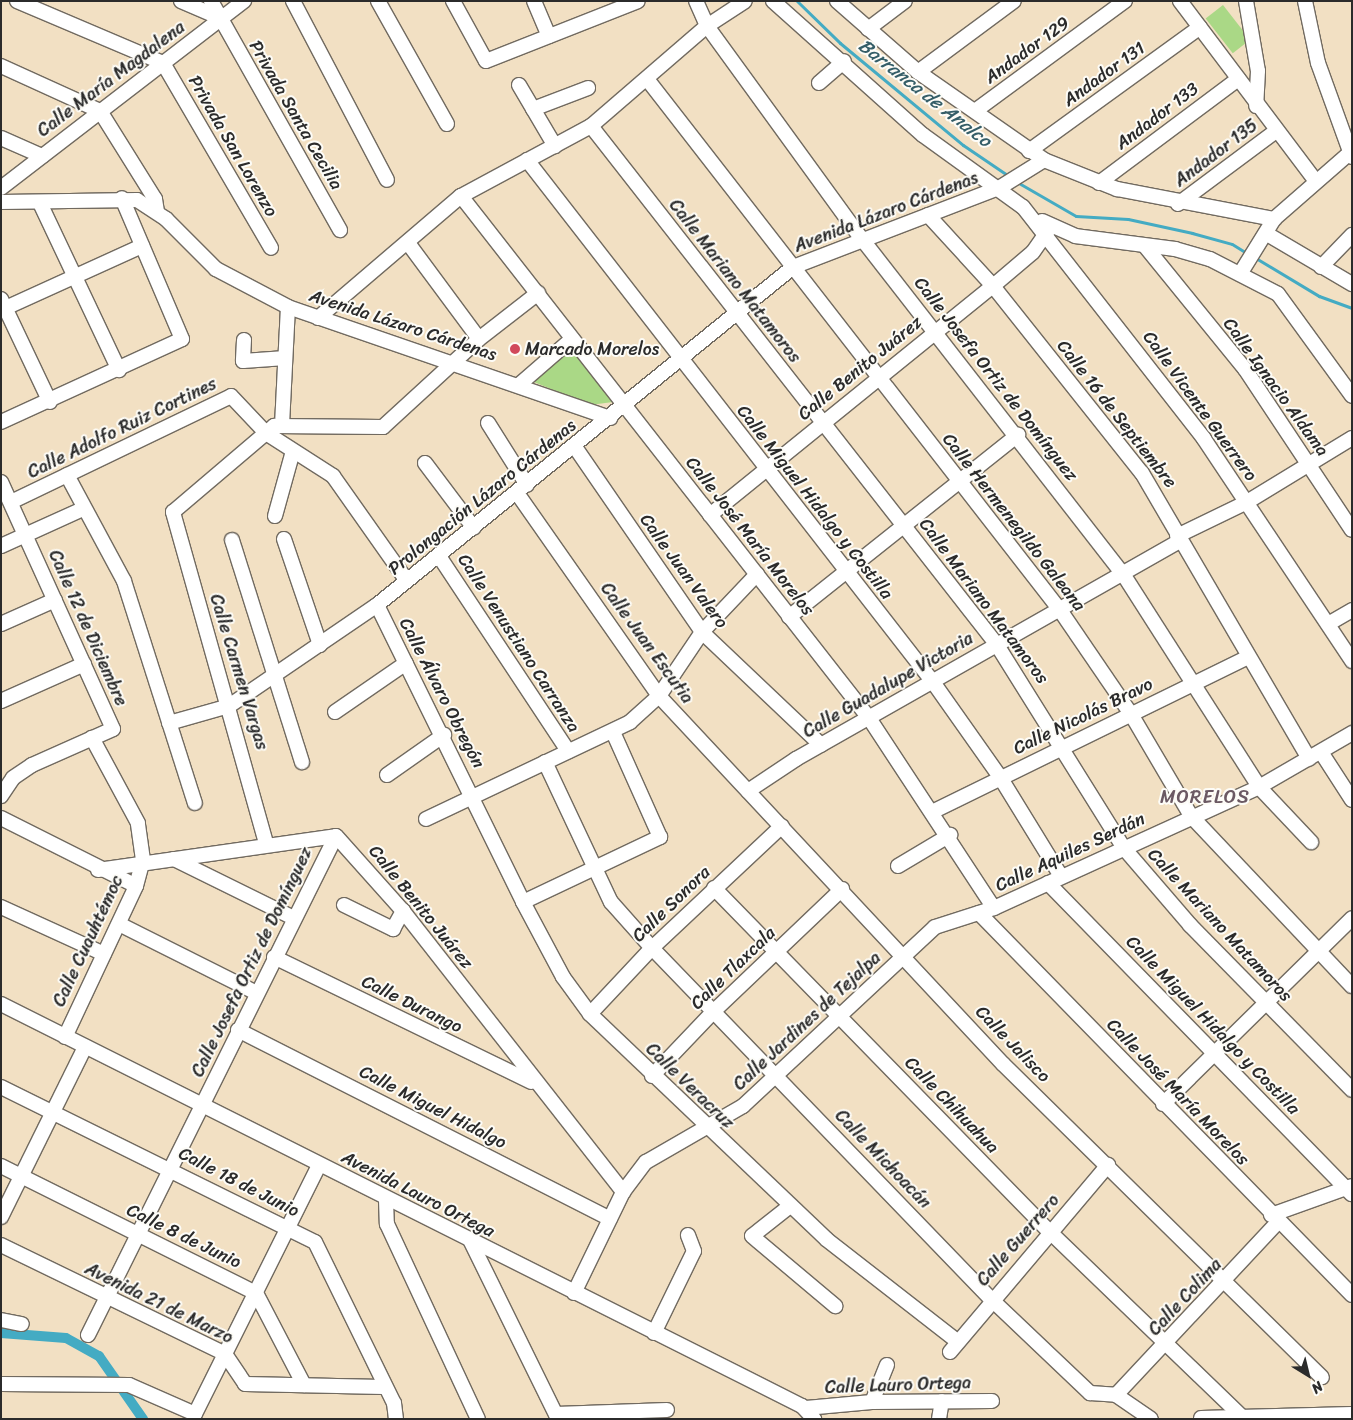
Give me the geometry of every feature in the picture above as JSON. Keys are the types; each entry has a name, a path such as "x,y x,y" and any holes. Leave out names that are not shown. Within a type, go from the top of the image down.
{"street":[{"path":"17,1 163,63"},
{"path":"182,1 219,18"},
{"name":"Privada Santa Cecilia","path":"210,1 340,230"},
{"name":"Calle María Magdalena","path":"1,188 219,18 244,1"},
{"path":"293,1 386,180"},
{"path":"378,1 447,124"},
{"path":"453,1 486,61 548,36 613,6 638,1"},
{"path":"534,1 548,36"},
{"name":"Calle Josefa Ortiz de Domínguez","path":"696,1 707,26 862,239 1018,435 1123,574 1259,786 1311,842"},
{"path":"318,318 461,196 592,126 707,26 745,1"},
{"name":"Calle Vicente Guerrero","path":"773,1 803,32 844,61 922,135 1003,186 1048,231 1160,380 1247,502 1352,662"},
{"path":"837,1 918,72 1042,162 1099,183 1178,204 1274,219"},
{"path":"868,29 905,1"},
{"path":"918,72 1014,1"},
{"name":"Andador 129","path":"974,111 1125,1"},
{"path":"1180,1 1256,106 1315,180"},
{"path":"1246,1 1258,71 1256,106"},
{"path":"1243,270 1264,239 1274,219 1315,180 1351,154 1318,64 1305,1"},
{"name":"Andador 131","path":"1029,151 1200,28"},
{"path":"819,83 844,61"},
{"name":"Privada San Lorenzo","path":"163,63 271,248"},
{"path":"1,66 100,110 155,199 157,212"},
{"name":"Calle Hermenegildo Galeana","path":"648,79 877,378 1060,610 1131,714 1191,816 1317,953 1352,986"},
{"name":"Andador 133","path":"1099,183 1238,79"},
{"path":"519,85 555,146"},
{"path":"533,109 588,88"},
{"name":"Calle Mariano Matamoros","path":"592,126 733,311 905,526 997,645 1064,746 1123,847 1265,1002 1352,1090"},
{"name":"Andador 135","path":"1178,204 1276,131"},
{"path":"1,138 42,156"},
{"name":"Calle Miguel Hidalgo y Costilla","path":"527,160 679,360 848,571 933,682 1000,777 1061,876"},
{"name":"Avenida Lázaro Cárdenas","path":"1,202 40,203 122,198 157,212 216,269 288,306 318,318 520,384 610,418 679,360 733,311 793,267 1003,186 1042,162"},
{"name":"Calle José María Morelos","path":"461,196 869,718 950,835 994,908"},
{"path":"1,422 50,402 182,339 122,198"},
{"path":"40,203 119,370"},
{"name":"Calle 16 de Septiembre","path":"928,216 993,286 1142,473 1178,539 1309,759"},
{"path":"1048,231 1201,256 1243,270 1278,294 1292,308 1352,396"},
{"name":"Calle Benito Juárez","path":"710,515 821,422 993,286 1048,231"},
{"path":"1321,267 1352,235"},
{"path":"1264,239 1352,284"},
{"path":"408,243 479,339"},
{"path":"50,402 3,306 74,277 142,246"},
{"name":"Calle Ignacio Aldama","path":"1145,246 1245,369 1352,530"},
{"path":"266,433 282,425 383,427 453,361 538,293"},
{"path":"282,425 282,358 288,306"},
{"path":"520,384 572,339"},
{"path":"244,340 243,361 282,358"},
{"name":"Calle Adolfo Ruiz Cortines","path":"11,502 231,396 266,433 322,465 333,476 407,581"},
{"name":"Prolongación Lázaro Cárdenas","path":"169,724 229,706 320,645 377,605 610,418"},
{"name":"Calle Juan Escutia","path":"488,423 522,489 659,696 782,826"},
{"name":"Calle Carmen Vargas","path":"266,433 173,512 266,843"},
{"path":"790,618 1018,435"},
{"name":"Calle Guadalupe Victoria","path":"748,791 821,745 1123,574 1178,539 1310,466 1352,438"},
{"name":"Calle Juan Valero","path":"575,447 702,632 821,745"},
{"path":"275,516 293,450"},
{"path":"425,463 474,528"},
{"path":"67,475 83,509 124,581 195,804"},
{"name":"Calle 12 de Diciembre","path":"1,482 113,729 92,738"},
{"path":"1,546 83,509"},
{"path":"284,539 320,645"},
{"path":"232,540 302,762"},
{"name":"Calle Venustiano Carranza","path":"439,556 568,751"},
{"path":"426,819 568,751 613,732 659,696 702,632 757,574"},
{"path":"1,624 55,600"},
{"name":"Calle Álvaro Obregón","path":"377,605 474,797"},
{"path":"1328,624 1352,610"},
{"name":"Calle Nicolás Bravo","path":"934,811 1248,657"},
{"path":"335,712 406,663"},
{"path":"1,701 84,664"},
{"path":"523,902 660,837 613,732"},
{"name":"Calle Aquiles Serdán","path":"935,927 994,908 1259,786 1352,733"},
{"path":"387,774 444,735"},
{"path":"1,796 14,778 32,765 92,738 135,817 143,860"},
{"path":"1321,752 1352,800"},
{"name":"Calle Michoacán","path":"545,762 593,869 611,902 652,948 991,1299 1090,1393 1116,1395"},
{"name":"Calle Veracruz","path":"474,797 523,902 563,977 590,1014 704,1127 790,1206 953,1346"},
{"path":"1,818 98,870 136,886"},
{"name":"Calle Sonora","path":"590,1014 652,948 782,826"},
{"name":"Calle Jalisco","path":"782,826 906,956 1003,1064 1322,1377"},
{"path":"898,866 950,835"},
{"path":"98,870 143,860 174,859 266,843 336,836"},
{"name":"Calle Josefa Ortiz de Domínguez","path":"88,1335 336,836"},
{"name":"Calle Benito Juárez","path":"336,836 403,911 534,1084 623,1192"},
{"path":"174,859 294,918"},
{"name":"Calle Cuauhtémoc","path":"65,1037 136,886 143,860"},
{"name":"Calle Miguel Hidalgo y Costilla","path":"1048,882 1350,1190"},
{"name":"Calle Chihuahua","path":"714,888 1050,1232 1241,1416"},
{"name":"Calle Tlaxcala","path":"652,1076 714,1011 842,889"},
{"path":"344,905 392,929 403,911"},
{"path":"1,907 104,954"},
{"name":"Calle José María Morelos","path":"979,913 1163,1104 1352,1295"},
{"path":"1163,1104 1352,918"},
{"path":"119,924 257,993"},
{"name":"Calle Jardines de Tejalpa","path":"574,1293 623,1192 640,1170 659,1151 743,1106 838,1015 906,956 935,927"},
{"name":"Calle Durango","path":"274,958 534,1084"},
{"name":"Avenida Lauro Ortega","path":"1,1004 203,1104 386,1200 654,1333 810,1416"},
{"name":"Calle Miguel Hidalgo","path":"238,1030 610,1218"},
{"path":"1,1216 85,1047"},
{"name":"Calle 18 de Junio","path":"1,1087 315,1242 383,1386 394,1403 396,1419"},
{"path":"1,1384 115,1387 129,1385 195,1416 319,1165"},
{"name":"Calle Guerrero","path":"953,1346 991,1299 1108,1165"},
{"name":"Calle 8 de Junio","path":"1,1166 256,1293"},
{"path":"1275,1218 1350,1190"},
{"path":"386,1200 387,1224 478,1419"},
{"path":"790,1206 752,1236 835,1306"},
{"name":"Calle Colima","path":"1116,1395 1168,1344 1225,1282 1275,1218"},
{"path":"654,1333 694,1251 688,1235"},
{"path":"471,1242 557,1416 668,1410"},
{"name":"Avenida 21 de Marzo","path":"1,1245 106,1298 225,1354 245,1384 383,1386"},
{"path":"256,1293 304,1384"},
{"path":"1,1320 22,1324"},
{"path":"872,1402 887,1365"},
{"path":"1116,1395 1151,1419"},
{"path":"938,1419 942,1401"},
{"name":"Calle Lauro Ortega","path":"810,1416 872,1402 992,1401"},
{"path":"1201,1418 1352,1414"}],"green space":[{"path":"1223,5 1250,40 1233,53 1206,19"},
{"path":"570,347 613,402 590,405 529,380"}],"waterway":[{"name":"Barranca de Analco","path":"797,1 840,43 963,145 1010,177"},
{"name":"Barranca de Analco","path":"1017,182 1076,216 1128,219 1192,233 1232,244 1248,254"},
{"path":"1254,257 1319,296 1352,308"},
{"path":"1,1333 66,1338 99,1356 143,1419"}],"place":[{"name":"Marcado Morelos","path":"515,349"}],"district":[{"name":"MORELOS","path":"1205,797"}]}
